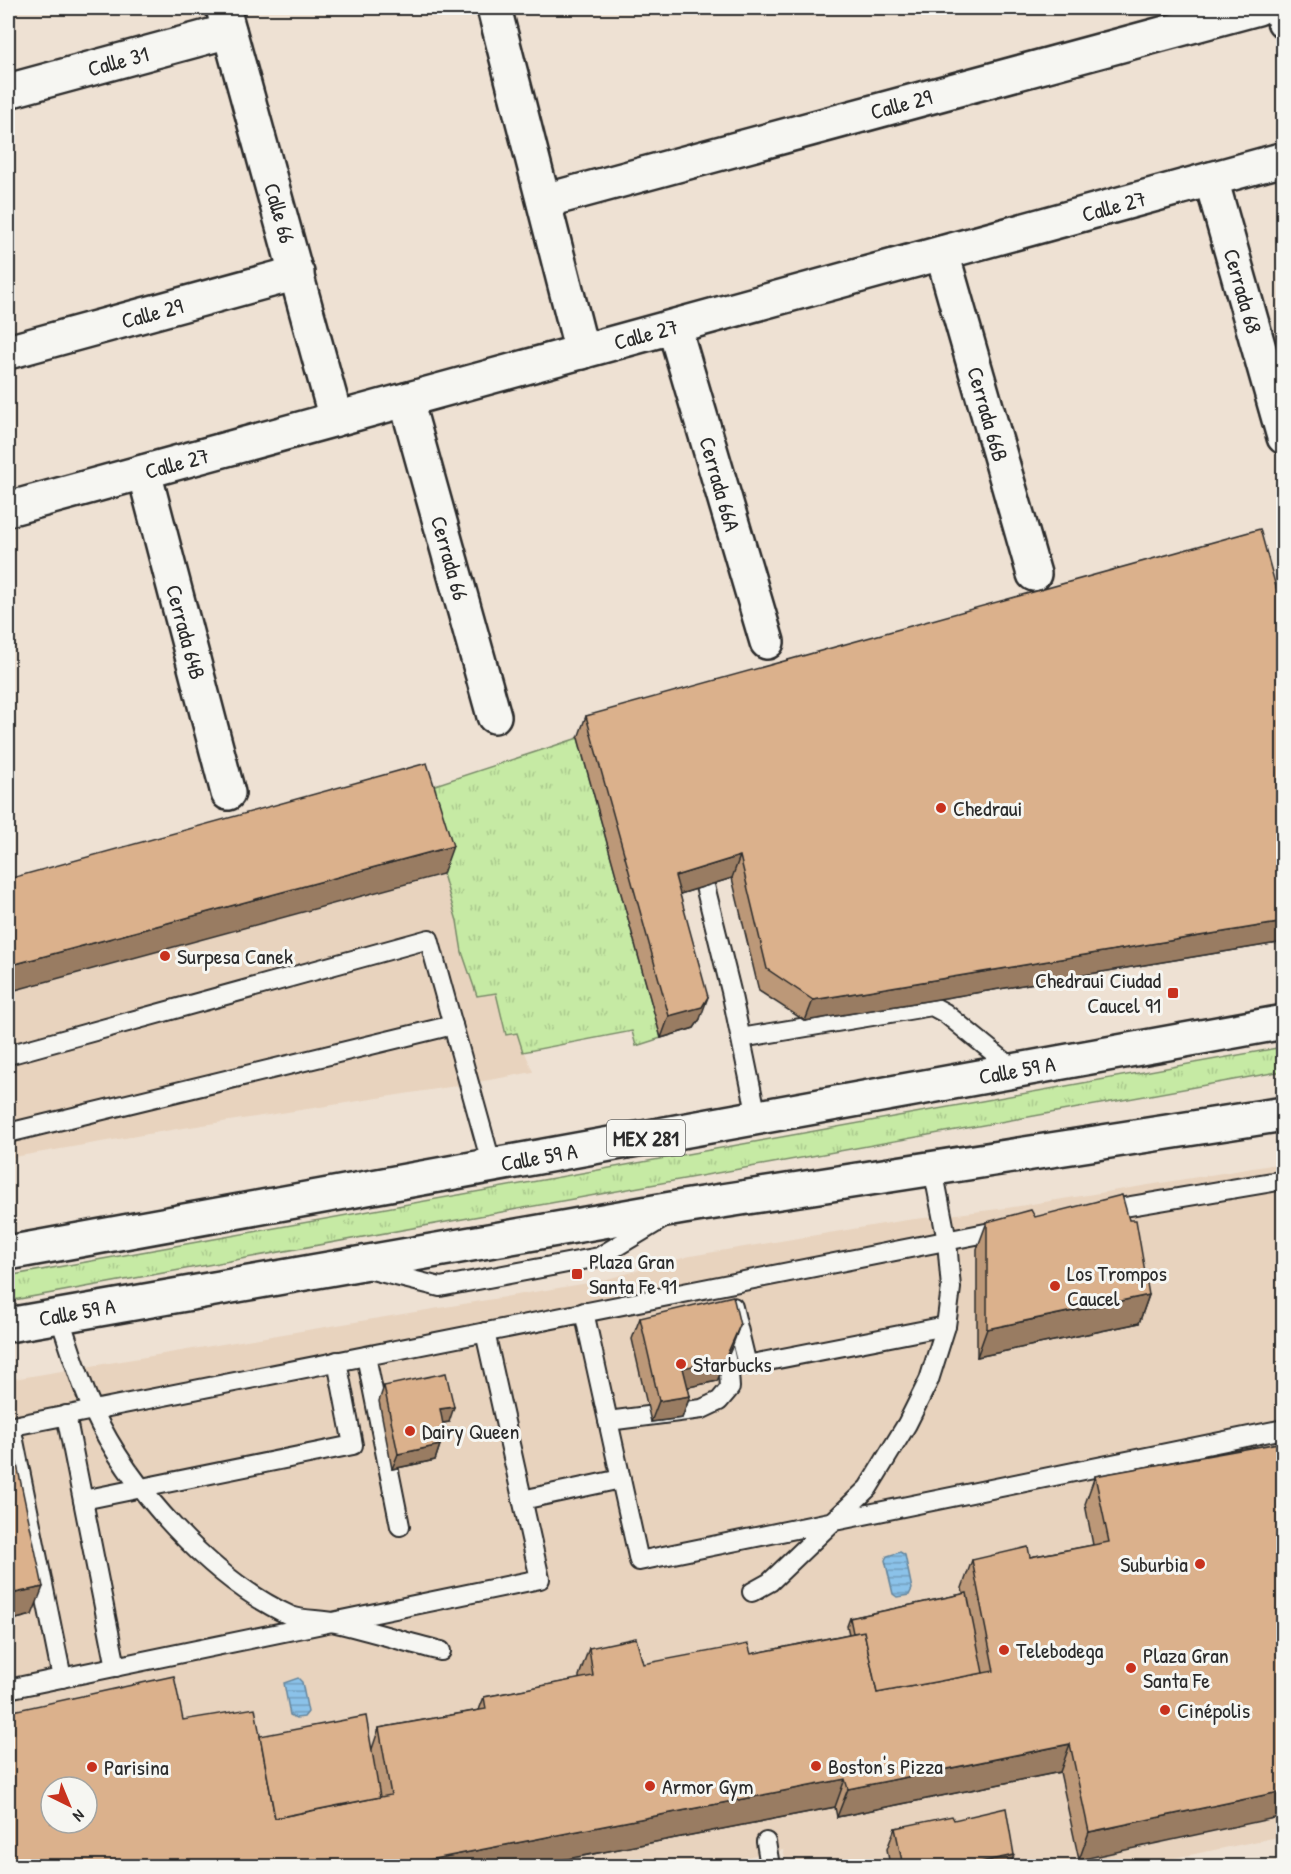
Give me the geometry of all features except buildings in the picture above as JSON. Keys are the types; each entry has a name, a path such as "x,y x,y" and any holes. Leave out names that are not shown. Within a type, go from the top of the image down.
{"street":[{"path":"494,8 582,352"},
{"name":"Calle 29","path":"544,201 1258,8"},
{"path":"1280,8 1284,21"},
{"name":"Calle 31","path":"8,91 226,19"},
{"name":"Calle 66","path":"226,19 336,419"},
{"name":"Calle 27","path":"8,509 1284,159"},
{"name":"Cerrada 68","path":"1211,179 1284,437"},
{"name":"Cerrada 66B","path":"942,253 1034,574"},
{"name":"Calle 29","path":"8,352 297,273"},
{"name":"Cerrada 66A","path":"674,327 766,642"},
{"name":"Cerrada 66","path":"406,400 494,716"},
{"name":"Cerrada 64B","path":"144,472 228,792"},
{"name":"Calle 59 A","path":"8,1254 1284,1022"},
{"name":"Calle 59 A","path":"8,1324 684,1207 1284,1114"}],"lane":[{"path":"705,886 757,1117"},
{"path":"8,1055 429,939 492,1166"},
{"path":"741,1038 932,1006 945,1013 1016,1070"},
{"path":"8,1133 453,1025"},
{"path":"752,1592 770,1582 868,1488 907,1424 929,1380 946,1326 951,1288 947,1241 933,1169"},
{"path":"1085,1214 1143,1202 1284,1180"},
{"path":"62,1678 9,1426 1028,1225"},
{"path":"728,1285 747,1365 946,1326"},
{"path":"608,1421 702,1408 719,1401 730,1388 729,1372 709,1288"},
{"path":"584,1312 639,1561 1284,1429"},
{"path":"59,1316 93,1410 122,1462 165,1517 212,1563 256,1597 293,1617 334,1622 441,1651"},
{"path":"8,1687 62,1678 540,1579 485,1332"},
{"path":"366,1356 400,1526"},
{"path":"83,1500 353,1444 337,1361"},
{"path":"66,1415 116,1667"},
{"path":"522,1500 621,1479"},
{"path":"766,1842 770,1866"}],"shaded area":[{"path":"417,791 457,921 462,952 477,996 496,993 506,1034 517,1033 533,1072 8,1158 8,904"},
{"path":"1283,1163 1283,1836 1136,1866 787,1866 783,1850 701,1866 8,1866 8,1380 600,1281 690,1256 907,1220 1007,1208"}],"green space":[{"path":"578,738 661,1038 636,1046 632,1031 523,1052 517,1033 506,1035 496,993 477,996 462,952 457,921 417,791"},
{"path":"1283,1047 1283,1071 8,1301 8,1276"}],"water":[{"path":"900,1552 905,1555 912,1589 909,1595 897,1597 893,1594 885,1560 887,1556"},
{"path":"298,1678 302,1682 308,1712 304,1717 296,1718 290,1715 284,1683"}],"place":[{"name":"Chedraui","path":"941,808"},
{"name":"Surpesa Canek","path":"165,956"},
{"name":"Chedraui Ciudad Caucel 91","path":"1173,993"},
{"name":"Plaza Gran Santa Fe 91","path":"577,1274"},
{"name":"Los Trompos Caucel","path":"1055,1286"},
{"name":"Starbucks","path":"681,1364"},
{"name":"Dairy Queen","path":"410,1431"},
{"name":"Suburbia","path":"1200,1564"},
{"name":"Telebodega","path":"1004,1650"},
{"name":"Plaza Gran Santa Fe","path":"1131,1668"},
{"name":"Cinépolis","path":"1165,1710"},
{"name":"Boston's Pizza","path":"816,1766"},
{"name":"Parisina","path":"92,1767"},
{"name":"Armor Gym","path":"650,1786"}]}
